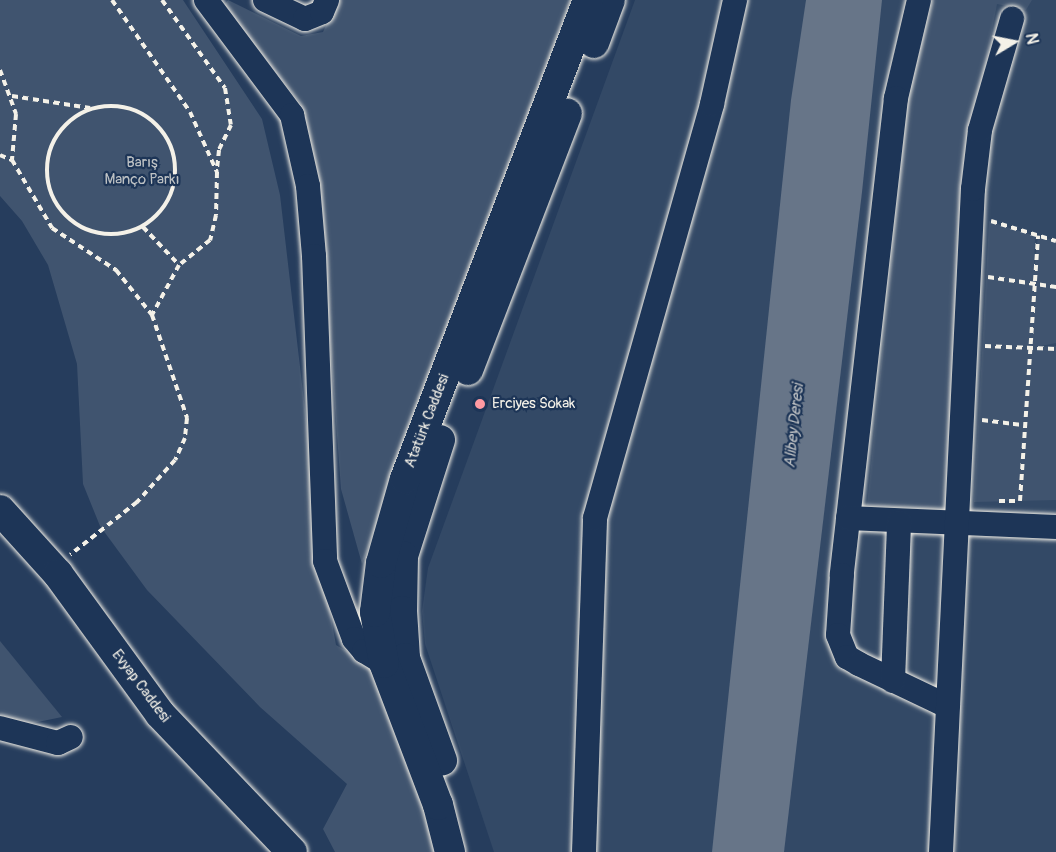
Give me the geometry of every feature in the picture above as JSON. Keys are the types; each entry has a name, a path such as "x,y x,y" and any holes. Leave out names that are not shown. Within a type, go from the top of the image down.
{"main road":[{"name":"Atatürk Caddesi","path":"470,852 456,797 394,660 375,612 381,563 393,517 588,0"},
{"name":"Atatürk Caddesi","path":"450,852 394,660 403,556 441,436 610,0"},
{"name":"Evyap Caddesi","path":"0,510 53,568 160,714 292,852"}],"street":[{"path":"206,0 292,116 308,186 314,256 325,561 354,639 364,651 394,660"},
{"path":"265,0 305,19 322,12 327,0"},
{"path":"584,852 595,519 712,104 735,0"},
{"path":"919,0 896,98 839,615 841,646 847,657 947,706"},
{"path":"941,852 956,524 983,222 980,130 1012,20"},
{"path":"848,518 1056,527"},
{"path":"893,681 899,522"},
{"path":"0,728 58,743 71,737"}],"path":[{"path":"112,0 190,112 217,172"},
{"path":"152,315 179,265 210,240 216,214 219,150 231,125 225,88 162,0"},
{"path":"0,70 12,96 16,114 12,160 52,228 116,270 152,315 187,418 185,438 175,460 137,502 53,568"},
{"path":"12,96 91,108 122,106 152,118 166,134 174,154 176,175 171,196 160,213 143,226 123,234 101,234 72,221 52,196 46,175 48,153 57,134 72,118 91,108"},
{"path":"0,156 12,160"},
{"path":"983,222 1056,241"},
{"path":"143,226 179,265"},
{"path":"997,501 1020,501 1028,348 1038,236"},
{"path":"984,288 985,265"},
{"path":"984,276 1056,287"},
{"path":"980,356 982,334"},
{"path":"981,345 1056,349"},
{"path":"977,431 978,409"},
{"path":"977,420 1023,425"}],"shaded area":[{"path":"635,0 1056,0 1056,852 494,852 425,644 422,611 428,568"}],"green space":[{"name":"Barış Manço Parkı","path":"0,0 183,0 262,119 280,195 326,590 336,645 376,668 442,852 335,852 323,829 347,784 260,707 147,590 100,526 83,484 77,364 48,265 22,221 0,196"},
{"path":"228,0 301,36 323,32 338,0 571,0 362,564 341,489 327,300 301,104 224,6"},
{"path":"933,0 1032,0 1026,10 997,4 971,141 945,510 867,505 909,86"},
{"path":"989,221 1035,236 1034,270 1038,236 1056,241 1056,343 1036,347 1056,346 1056,500 974,502"},
{"path":"0,641 62,717 28,724 0,720"}],"water":[{"name":"Alibey Deresi","path":"806,0 882,0 862,192 784,852 712,852 791,100"}],"place":[{"name":"Erciyes Sokak","path":"480,404"}]}
